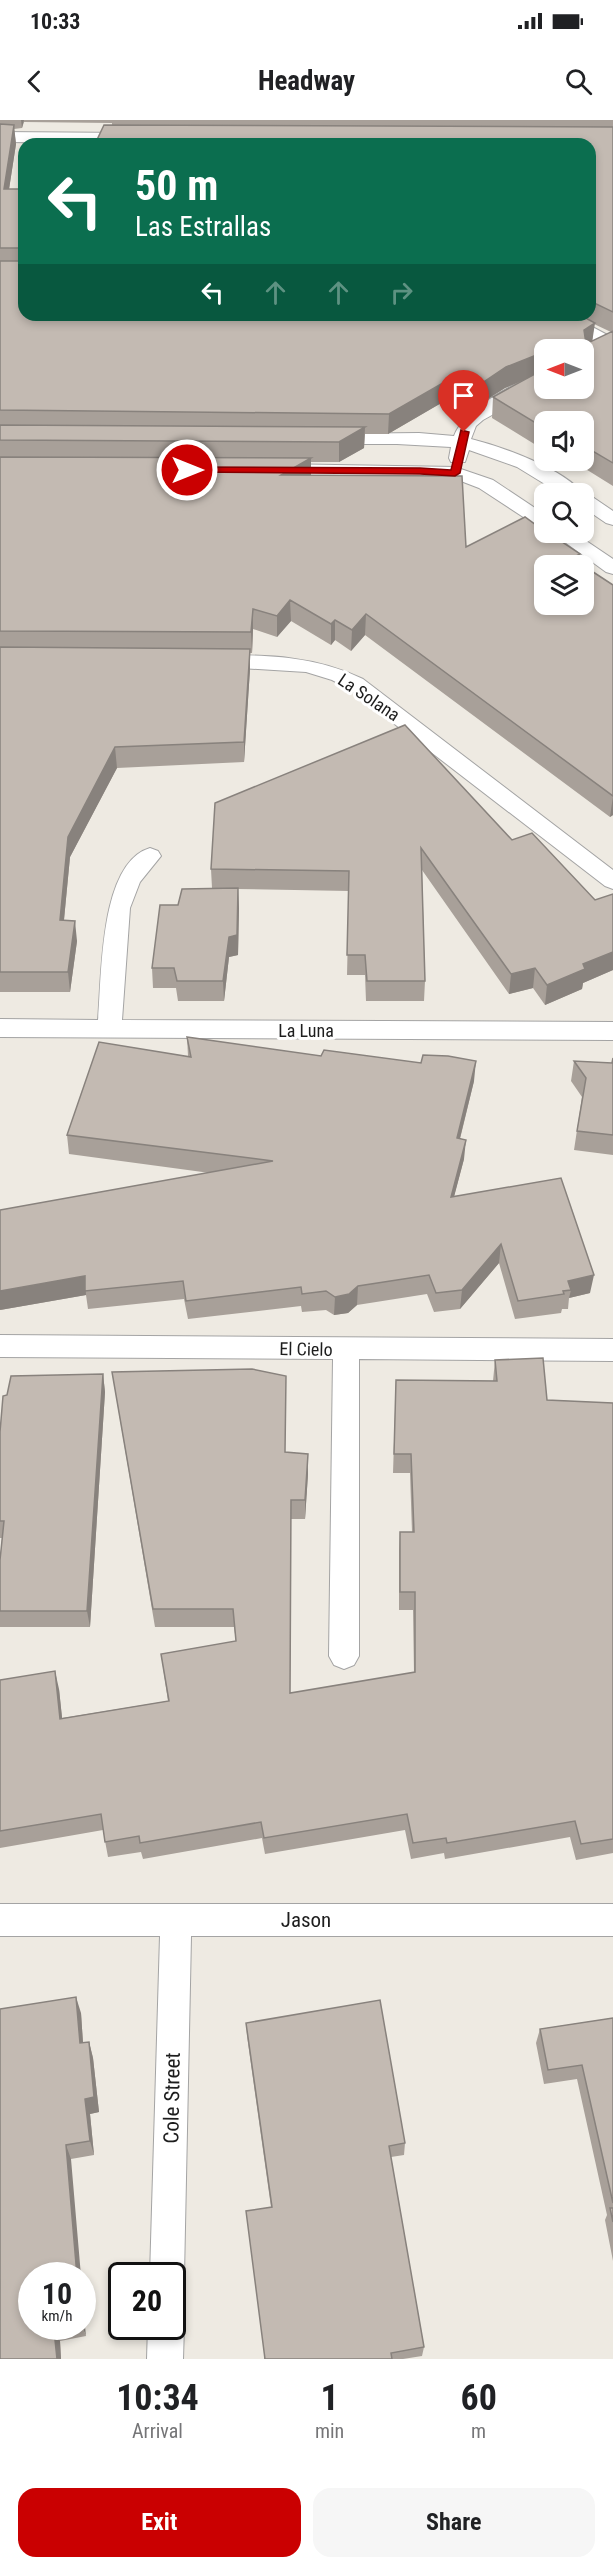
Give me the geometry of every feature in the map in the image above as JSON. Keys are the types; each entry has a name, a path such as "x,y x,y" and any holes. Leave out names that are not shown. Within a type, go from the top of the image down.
{"lane":[{"path":"103,138 105,120"},
{"path":"0,137 149,138"},
{"path":"569,321 611,342"},
{"path":"594,352 611,342"},
{"path":"455,473 460,443 470,422 480,414 534,384"},
{"path":"310,439 417,439 483,447 522,462 555,483"},
{"path":"257,470 455,473 486,484 534,515"},
{"path":"594,507 613,519"},
{"path":"576,543 613,568"},
{"name":"La Solana","path":"201,661 298,664 340,675 356,684 613,880"},
{"path":"109,1029 122,893 138,867 150,856"},
{"name":"La Luna","path":"0,1028 613,1031"},
{"name":"El Cielo","path":"0,1346 613,1350"},
{"path":"344,1656 346,1349"},
{"name":"Jason","path":"0,1920 613,1920"},
{"name":"Cole Street","path":"167,2262 176,1920"},
{"path":"165,2359 166,2340"}],"building":[{"path":"0,124 14,125 4,189 18,189 18,248 0,248"},
{"path":"104,125 613,127 613,312 596,304 596,138 98,138"},
{"path":"0,261 18,261 18,321 591,321 595,323 584,330 585,339 534,339 534,356 506,367 476,387 457,375 389,414 0,410"},
{"path":"613,331 613,463 594,452 594,411 534,411 534,422 493,397 534,374 534,399 594,399 594,340"},
{"path":"0,425 365,427 339,442 0,440"},
{"path":"0,457 311,458 281,475 462,476 466,547 525,517 534,524 534,543 564,543 580,554 534,555 534,615 594,615 594,573 613,585 613,796 366,614 352,630 335,620 331,624 290,600 277,616 253,609 251,632 0,631"},
{"path":"0,647 250,649 244,742 115,747 68,837 60,920 75,921 68,972 0,972"},
{"path":"405,725 512,840 532,833 595,900 613,894 613,952 583,964 585,969 547,985 535,968 511,974 421,848 425,981 367,981 365,955 347,955 349,871 211,869 215,803"},
{"path":"238,888 237,935 229,937 223,981 177,981 174,968 152,968 160,905 178,905 182,889"},
{"path":"187,1037 321,1056 324,1050 421,1063 423,1055 448,1056 476,1061 457,1138 466,1140 451,1197 561,1178 594,1275 568,1281 571,1290 563,1291 564,1294 518,1301 501,1244 462,1290 436,1293 429,1275 358,1286 349,1294 335,1297 326,1291 302,1294 301,1287 186,1301 183,1281 85,1291 85,1276 0,1291 0,1210 273,1161 67,1135 99,1042 191,1057"},
{"path":"613,1058 613,1135 577,1131 586,1078 574,1061 612,1063"},
{"path":"543,1358 547,1400 613,1403 613,1839 581,1844 575,1821 447,1843 446,1838 413,1843 407,1814 264,1838 261,1822 140,1843 139,1836 105,1842 101,1814 0,1831 0,1680 55,1671 60,1719 169,1701 161,1654 236,1641 233,1609 153,1609 112,1372 252,1369 286,1376 285,1452 308,1454 305,1500 291,1500 290,1693 415,1672 415,1592 400,1592 400,1532 414,1532 411,1454 394,1454 396,1380 497,1381 495,1360"},
{"path":"103,1374 87,1611 0,1611 0,1560 4,1521 0,1521 0,1432 3,1396 7,1395 11,1376"},
{"path":"76,1997 80,2043 89,2042 94,2097 85,2099 90,2141 66,2145 76,2262 18,2262 18,2340 55,2340 57,2359 0,2359 0,2009"},
{"path":"380,2000 405,2143 389,2146 424,2347 391,2353 392,2359 265,2359 246,2211 272,2207 246,2023"},
{"path":"613,2018 613,2203 582,2065 548,2070 540,2029"}],"route":[{"path":"187,470 438,471 455,473 464,432"}]}
